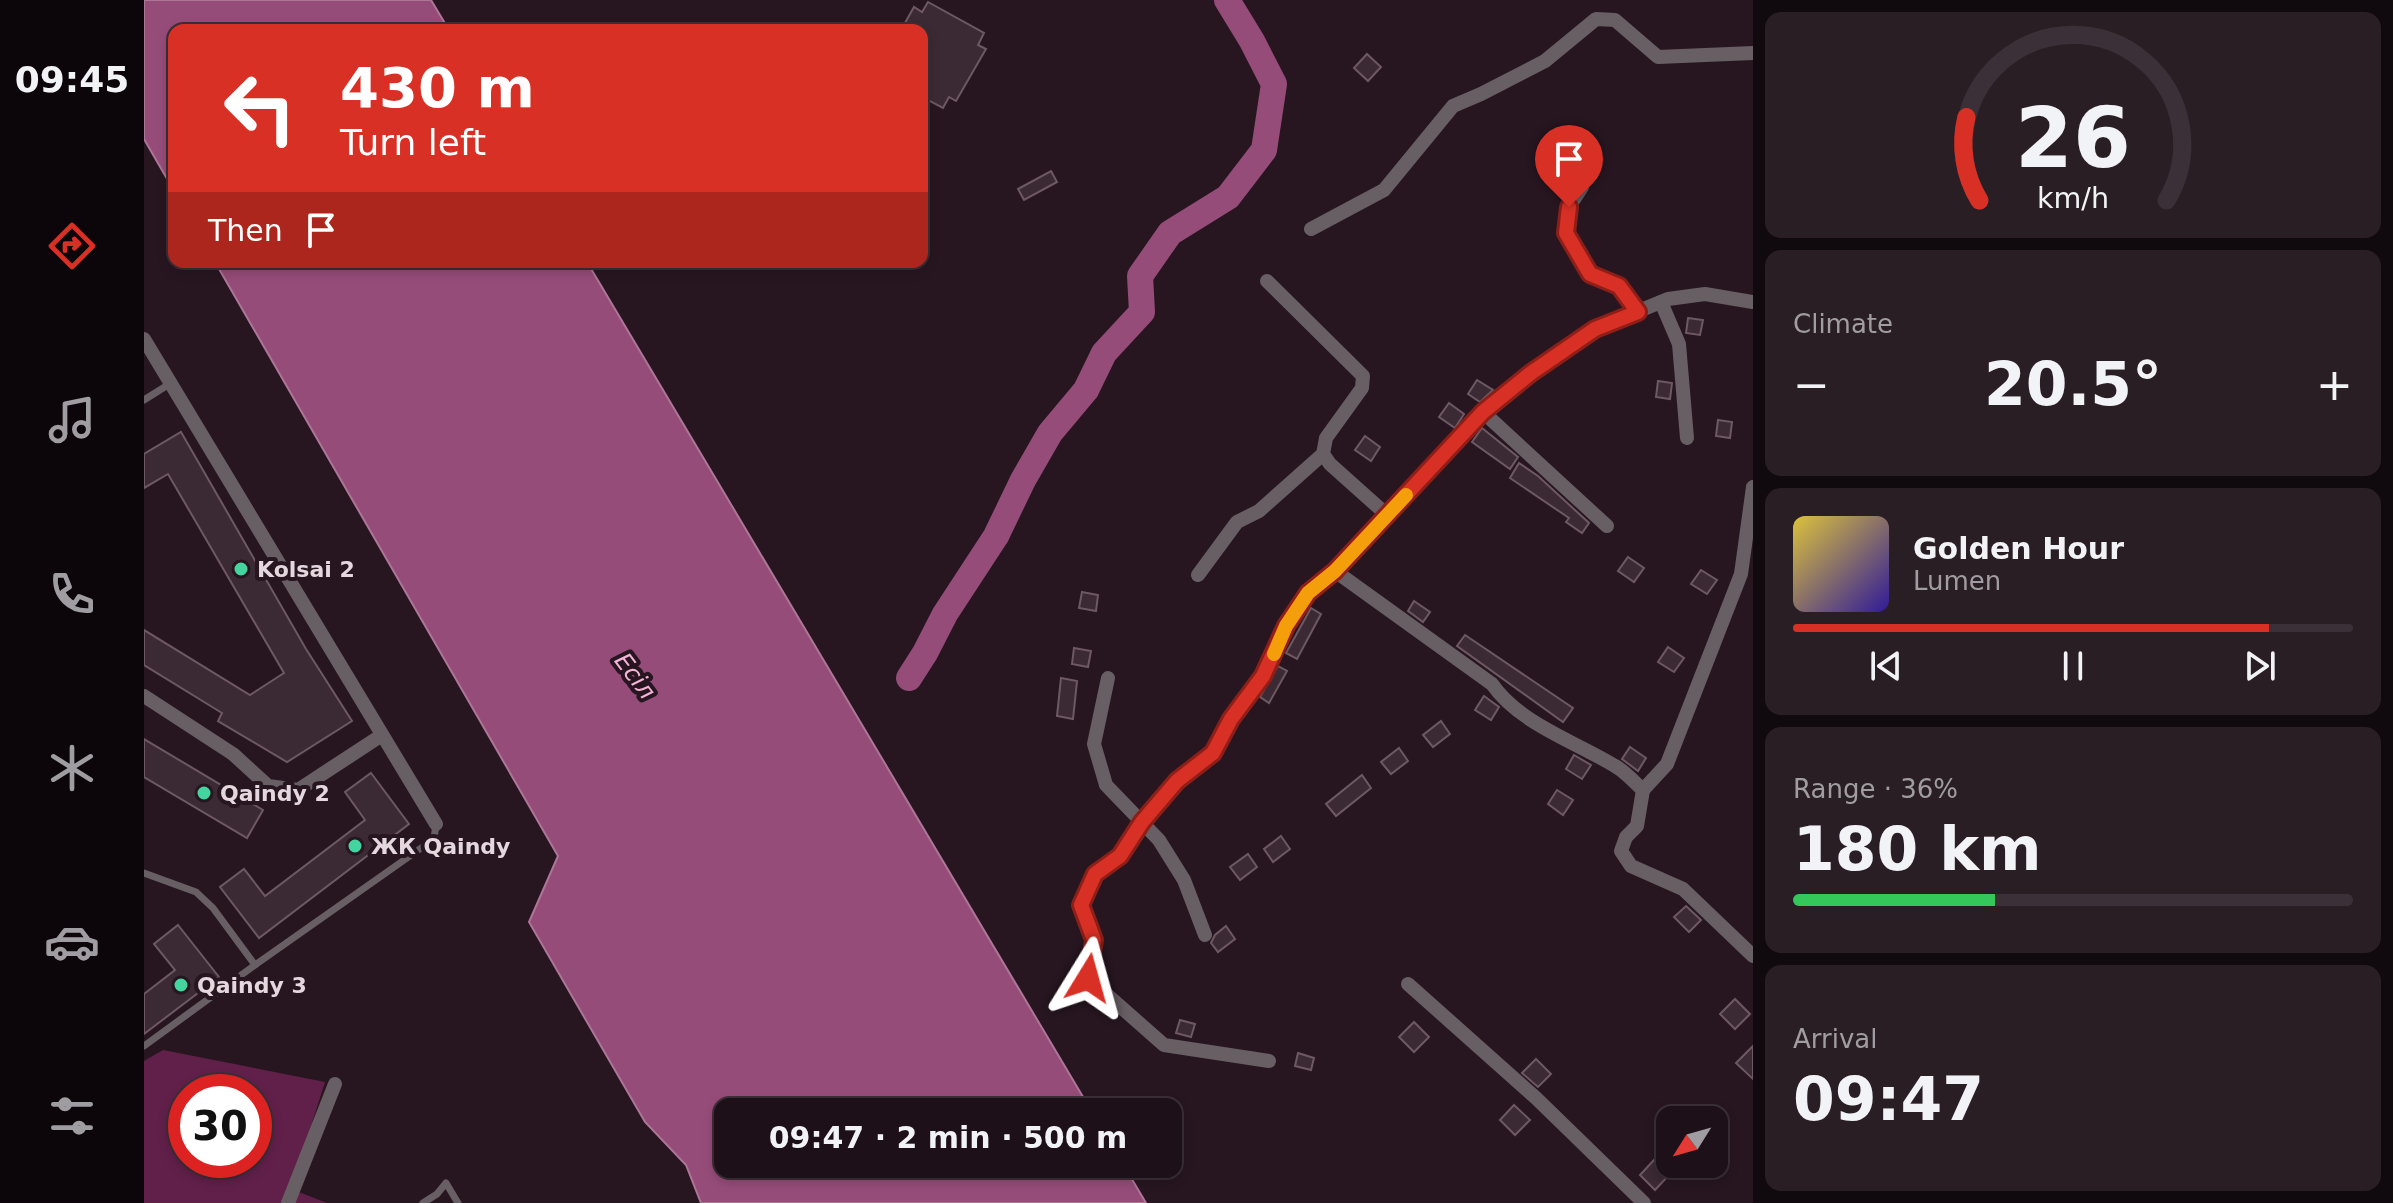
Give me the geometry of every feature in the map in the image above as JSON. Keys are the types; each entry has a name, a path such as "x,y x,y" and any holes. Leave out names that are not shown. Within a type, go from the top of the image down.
{"street":[{"path":"1311,229 1384,190 1453,106 1545,61 1596,19 1615,20 1658,57 1753,53"},
{"path":"1582,187 1569,207 1566,233 1590,274 1619,286 1638,312"},
{"path":"1198,575 1237,522 1259,511 1323,454 1326,438 1362,388 1363,376 1267,281"},
{"path":"1269,1061 1164,1045 1088,978 1094,940 1081,905 1095,874 1120,856 1142,822 1177,781 1213,753 1231,719 1263,676 1286,626 1308,593 1335,571 1483,412 1531,373 1595,329 1661,302 1705,294 1753,302"},
{"path":"1661,302 1679,344 1687,438"},
{"path":"144,339 436,824"},
{"path":"1483,412 1607,526"},
{"path":"1323,454 1330,464 1387,515"},
{"path":"1753,487 1741,574 1667,764 1643,790 1637,826 1626,837 1621,851 1631,866 1683,889 1753,956"},
{"path":"1335,571 1492,684 1503,699 1565,740 1618,767 1643,790"},
{"path":"1108,678 1094,744 1106,785 1159,840 1184,880 1205,935"},
{"path":"144,696 233,754 268,786 283,789 298,790 382,735"},
{"path":"1408,984 1536,1098 1644,1203"},
{"path":"288,1203 335,1084"}],"lane":[{"path":"144,400 171,383"},
{"path":"144,1046 434,839 436,824"},
{"path":"144,873 196,892 213,908 255,965"},
{"path":"423,1203 446,1183 458,1203"}],"shaded area":[{"path":"163,1050 325,1082 291,1189 327,1203 144,1203 144,1061"}],"water":[{"path":"144,0 431,0 445,24 168,24 168,181 144,139"},
{"name":"Есіл","path":"218,268 591,268 1084,1098 714,1098 714,1178 1131,1178 1146,1203 701,1203 686,1165 645,1122 529,922 558,856"}],"building":[{"path":"928,2 984,33 978,45 986,49 956,101 949,97 943,108 928,100 928,24 904,24 914,7 922,12"},
{"path":"1367,54 1381,67 1368,81 1354,68"},
{"path":"1051,171 1057,182 1024,200 1018,189"},
{"path":"1688,318 1703,320 1700,335 1686,333"},
{"path":"1477,380 1493,390 1480,402 1468,394"},
{"path":"1658,381 1672,383 1670,399 1656,397"},
{"path":"1449,403 1464,414 1455,428 1439,417"},
{"path":"1718,420 1732,422 1730,438 1716,436"},
{"path":"1482,428 1518,457 1510,469 1472,442"},
{"path":"181,432 306,649 352,721 287,762 218,721 222,713 144,665 144,630 250,695 284,673 168,474 144,488 144,454"},
{"path":"1365,436 1380,447 1371,461 1355,450"},
{"path":"1519,463 1538,476 1589,523 1582,533 1566,522 1569,518 1510,478"},
{"path":"1628,557 1644,568 1634,582 1618,571"},
{"path":"1701,570 1717,580 1707,594 1691,584"},
{"path":"1082,592 1098,595 1096,611 1079,608"},
{"path":"1414,601 1430,612 1423,622 1408,611"},
{"path":"1311,608 1321,614 1297,659 1286,653"},
{"path":"1465,635 1573,708 1563,722 1457,646"},
{"path":"1668,647 1684,658 1674,672 1658,662"},
{"path":"1074,648 1091,651 1088,667 1072,664"},
{"path":"1278,666 1287,671 1269,703 1260,697"},
{"path":"1061,678 1077,681 1073,719 1057,716"},
{"path":"1484,696 1499,707 1491,720 1475,710"},
{"path":"1441,721 1450,734 1433,747 1423,735"},
{"name":"Qaindy 2","path":"144,739 263,810 247,838 144,777"},
{"path":"1630,747 1646,758 1638,771 1622,759"},
{"path":"1399,748 1408,761 1391,774 1381,762"},
{"path":"1574,755 1591,765 1582,779 1566,769"},
{"name":"ЖК Qaindy","path":"371,773 409,824 259,938 220,887 244,869 265,896 365,820 345,792"},
{"path":"1362,775 1371,788 1336,816 1326,804"},
{"path":"1557,790 1573,800 1563,815 1548,804"},
{"path":"1281,836 1290,849 1273,862 1264,849"},
{"path":"1248,854 1257,867 1240,880 1230,867"},
{"path":"1686,906 1701,920 1689,932 1674,917"},
{"name":"Qaindy 3","path":"178,925 219,977 144,1034 144,994 175,970 154,944"},
{"path":"1226,926 1235,939 1218,952 1211,943"},
{"path":"1735,999 1750,1014 1735,1029 1720,1014"},
{"path":"1180,1020 1195,1024 1191,1037 1176,1033"},
{"path":"1414,1022 1429,1037 1414,1052 1399,1037"},
{"path":"1753,1046 1753,1079 1736,1063"},
{"path":"1298,1053 1314,1058 1311,1070 1295,1066"},
{"path":"1536,1059 1551,1074 1538,1087 1522,1073"},
{"path":"1514,1105 1530,1120 1515,1135 1500,1120"},
{"path":"1654,1160 1656,1178 1666,1178 1655,1190 1640,1175"}],"waterway":[{"path":"909,678 945,614 996,536 1050,433 1086,390 1104,353 1142,312 1140,276 1170,233 1228,197 1264,150 1274,84 1227,0"}],"slow traffic":[{"path":"1274,654 1286,626 1308,593 1335,571 1406,495"}],"place":[{"name":"Kolsai 2","path":"241,569"},
{"name":"Qaindy 2","path":"204,793"},
{"name":"ЖК Qaindy","path":"355,846"},
{"name":"Qaindy 3","path":"181,985"}],"route":[{"path":"1088,978 1094,940 1081,905 1095,874 1120,856 1142,822 1177,781 1213,753 1231,719 1263,676 1286,626 1308,593 1335,571 1483,412 1531,373 1595,329 1638,312 1619,286 1590,274 1566,233 1569,207"}]}
